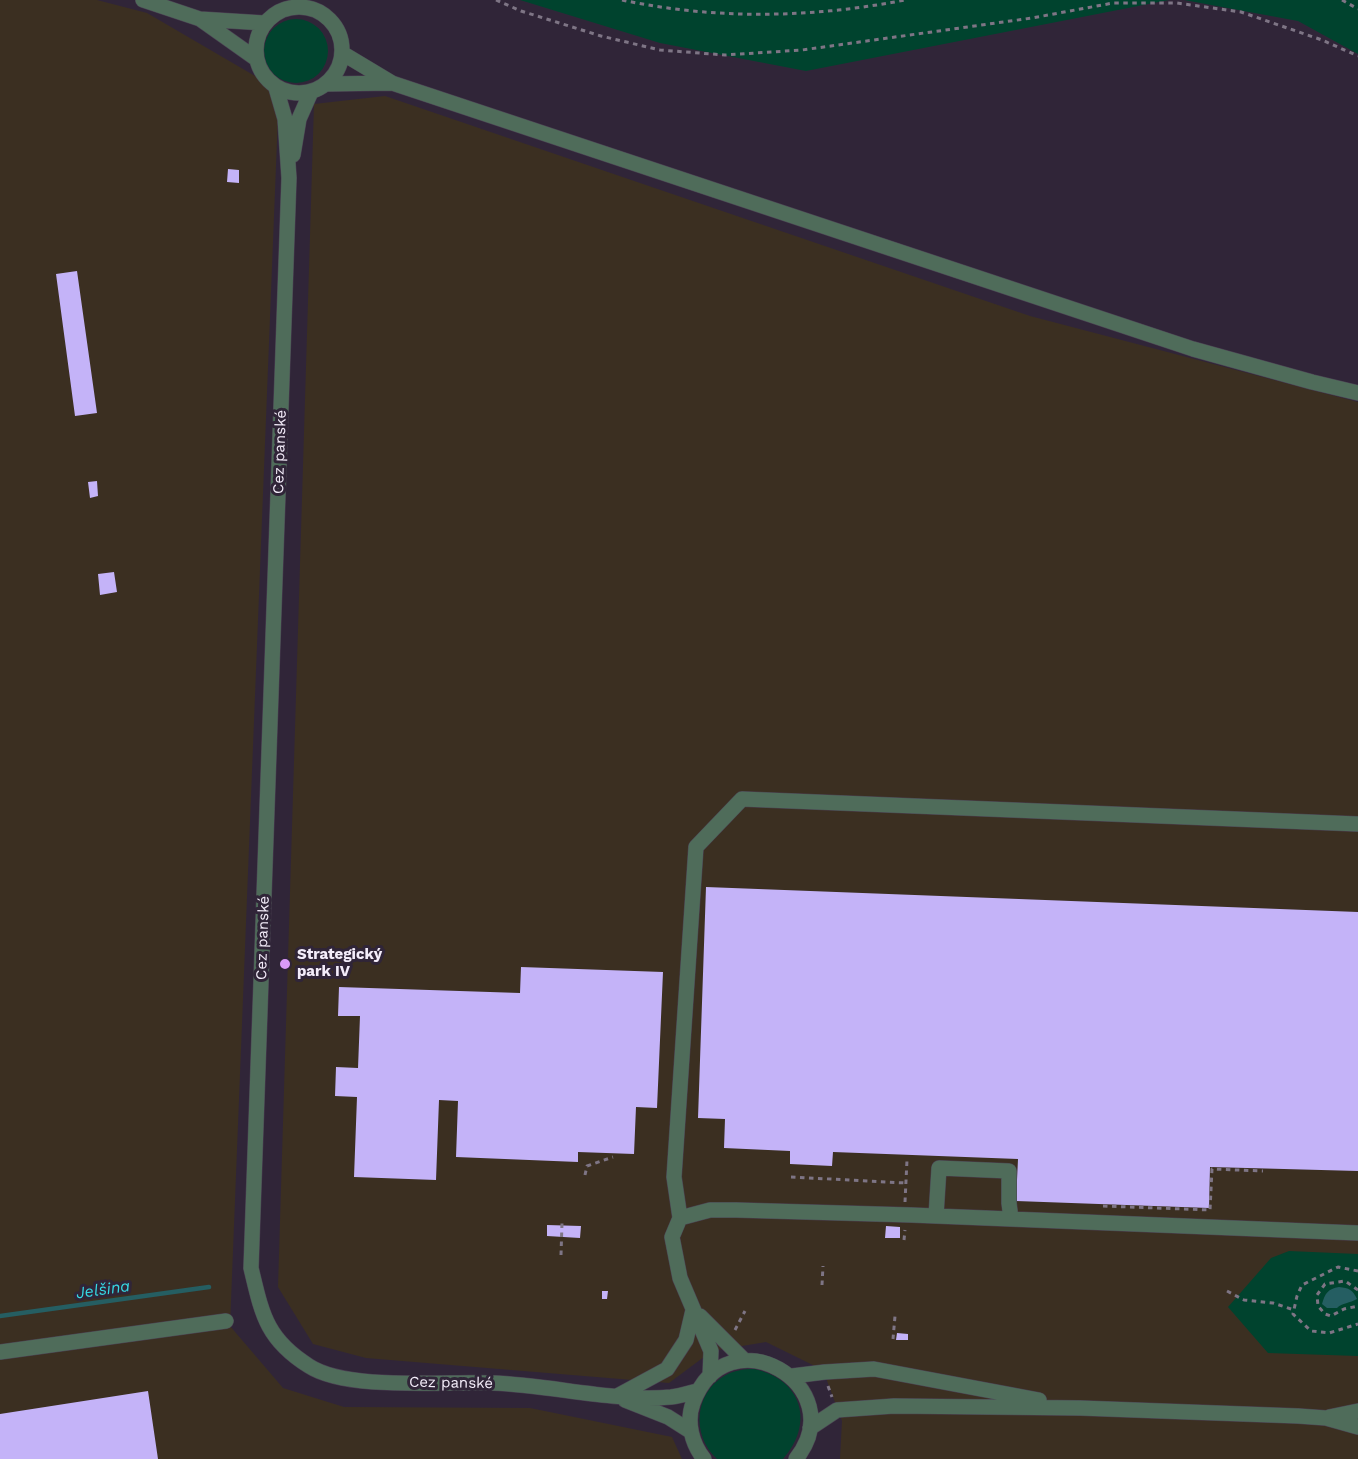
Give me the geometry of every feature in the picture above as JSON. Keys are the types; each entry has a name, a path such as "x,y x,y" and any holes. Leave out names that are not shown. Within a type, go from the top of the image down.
{"street":[{"path":"143,0 200,20 255,58"},
{"path":"296,6 315,8 330,19 340,34 342,53 337,71 326,84 311,92 294,93 276,88 262,75 255,58 256,39 264,22 278,10 296,6"},
{"path":"200,20 264,22"},
{"path":"342,53 392,83 1193,349 1358,393"},
{"path":"326,84 392,83"},
{"name":"Cez panské","path":"276,88 285,119 289,178 251,1268 262,1316 284,1348 311,1368 343,1378 376,1382 504,1383 617,1396 671,1397 698,1391"},
{"name":"Cez panské","path":"289,178 299,119 311,92"},
{"path":"710,1376 711,1351 680,1278 672,1237 680,1218 674,1177 696,847 742,799 1358,824"},
{"path":"936,1216 939,1168 1009,1171 1011,1219"},
{"path":"680,1218 710,1210 936,1216 1358,1233"},
{"path":"617,1396 667,1369 686,1340 693,1310"},
{"path":"693,1310 744,1360"},
{"path":"0,1352 226,1321"},
{"path":"704,1459 690,1431 691,1409 698,1391 710,1376 726,1365 744,1360 763,1362 781,1369 792,1376 806,1397 810,1412 810,1428 806,1443 796,1459"},
{"path":"792,1376 874,1369 1080,1408"},
{"name":"Cez panské","path":"617,1396 668,1417 690,1431"},
{"path":"810,1428 837,1410 894,1406 1080,1408 1326,1418 1358,1427"},
{"path":"1326,1418 1358,1411"}],"path":[{"path":"496,0 521,11 610,38 660,50 725,55 814,49 1032,18 1113,3 1177,3 1241,12 1322,40 1358,56"},
{"path":"622,0 686,11 723,14 832,12 905,0"},
{"path":"1342,0 1358,9"},
{"path":"585,1174 587,1166 613,1157"},
{"path":"905,1203 907,1160"},
{"path":"1092,1206 1210,1210 1212,1169 1263,1171"},
{"path":"791,1177 906,1183"},
{"path":"561,1255 562,1223"},
{"path":"822,1285 823,1266"},
{"path":"1358,1271 1338,1267 1302,1285 1296,1296 1293,1314 1311,1331 1329,1333 1358,1324"},
{"path":"1320,1276 1324,1284"},
{"path":"1358,1290 1345,1281 1324,1284 1317,1295 1318,1306 1325,1314 1331,1316 1344,1309 1358,1306"},
{"path":"1227,1291 1244,1300 1273,1303 1294,1310"},
{"path":"731,1337 745,1311"},
{"path":"893,1339 895,1316"},
{"path":"828,1386 832,1397"}],"shaded area":[{"path":"0,0 97,0 147,13 279,90 230,1326 283,1388 344,1407 530,1408 672,1437 682,1459 0,1459"},
{"path":"520,0 1169,0 806,71 660,43"},
{"path":"1184,0 1358,0 1358,54 1298,21"},
{"path":"296,19 314,25 322,33 328,51 322,69 314,77 296,83 278,77 270,69 264,51 270,33 278,25"},
{"path":"385,96 1030,316 1358,402 1358,1459 840,1459 842,1421 823,1370 766,1342 712,1351 669,1383 366,1358 313,1344 278,1287 314,104"},
{"path":"1289,1251 1358,1254 1358,1356 1268,1353 1228,1307 1271,1258"},
{"path":"1339,1287 1350,1290 1357,1299 1337,1308 1327,1308 1322,1304 1326,1294"},
{"path":"754,1369 770,1374 793,1392 801,1417 799,1431 783,1459 717,1459 703,1438 700,1426 702,1403 707,1392 726,1375 740,1370"}],"building":[{"path":"228,169 239,170 239,183 227,182"},
{"path":"77,271 97,413 75,416 56,274"},
{"path":"97,481 98,496 90,498 88,482"},
{"path":"114,572 117,592 100,595 98,574"},
{"path":"706,887 1358,912 1358,1171 1210,1167 1209,1208 1016,1201 1018,1159 833,1152 832,1166 790,1164 790,1151 724,1148 725,1119 698,1118"},
{"path":"521,967 663,972 657,1108 636,1107 634,1154 578,1152 578,1162 456,1157 458,1101 439,1100 436,1180 354,1177 357,1097 335,1096 336,1067 358,1068 360,1016 338,1016 339,987 520,993"},
{"path":"547,1225 581,1226 580,1238 547,1236"},
{"path":"886,1226 900,1227 900,1238 885,1238"},
{"path":"602,1291 608,1291 607,1299 602,1299"},
{"path":"897,1333 908,1334 908,1340 896,1340"},
{"path":"148,1391 158,1459 0,1459 0,1414"}],"waterway":[{"name":"Jelšina","path":"0,1316 209,1287"}],"place":[{"name":"Strategický park IV","path":"285,964"}]}
